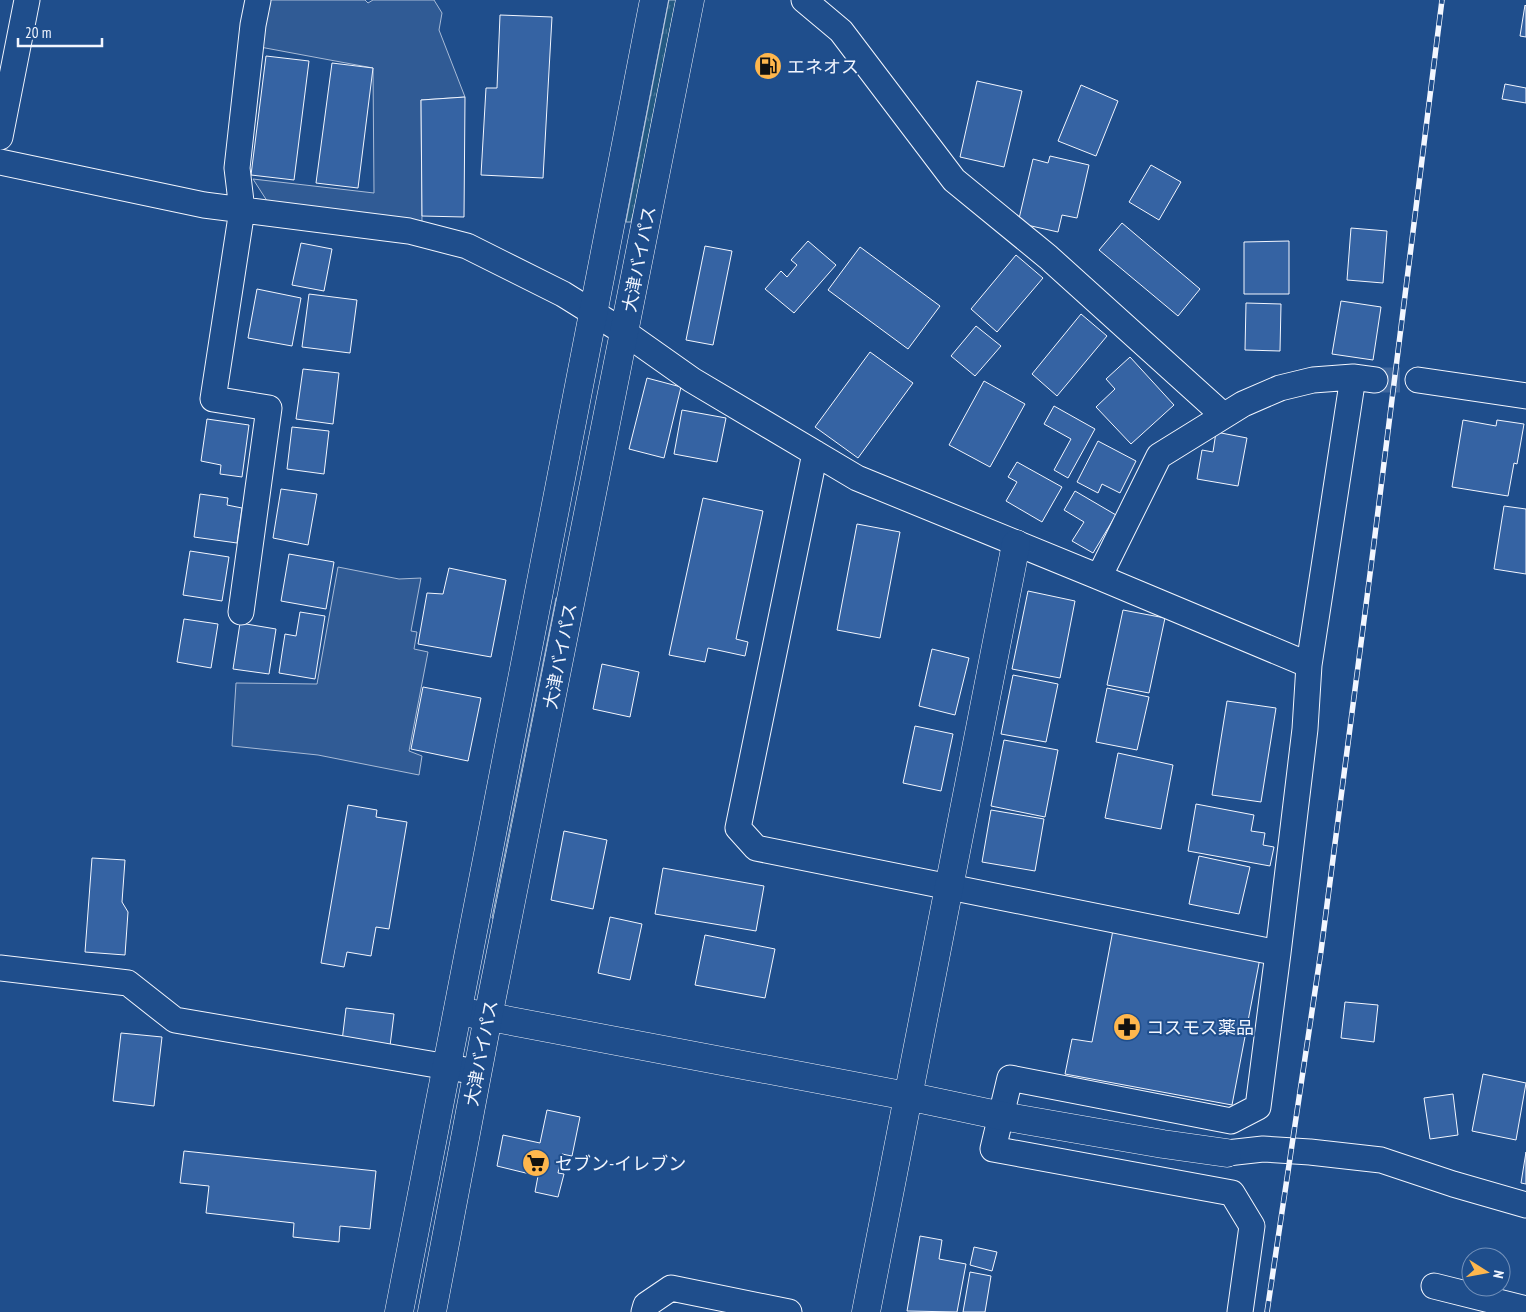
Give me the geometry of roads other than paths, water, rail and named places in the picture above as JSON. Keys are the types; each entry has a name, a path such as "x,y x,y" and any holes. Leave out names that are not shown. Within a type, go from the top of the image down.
{"main road":[{"name":"大津バイパス","path":"399,1312 654,0"},
{"name":"大津バイパス","path":"432,1312 477,1072 690,0"},
{"path":"866,1312 1016,544"},
{"path":"458,1010 1002,1116 1163,1144 1227,1153"}],"street":[{"path":"0,137 27,0"},
{"path":"240,612 269,408 213,399 242,210 237,168 253,25 258,0"},
{"path":"804,0 840,31 954,180 1048,257 1223,415"},
{"path":"0,162 204,205 408,231 467,246 563,294 624,332 692,380 857,478 1309,665"},
{"path":"1099,577 1159,456 1223,415 1280,388 1313,380 1364,379 1309,665 1305,729 1258,1107 1231,1121 1010,1078 993,1149 1232,1193 1252,1226 1240,1312"},
{"path":"1418,380 1526,396"},
{"path":"815,453 738,828 756,848 1278,953"},
{"path":"0,968 128,983 175,1020 477,1072"},
{"path":"1227,1153 1264,1150 1310,1152 1380,1160 1526,1205"},
{"path":"1434,1286 1479,1305 1526,1309"},
{"path":"644,1312 646,1305 671,1288 789,1312"}],"tunnel":[{"path":"1375,380 1418,380"}],"railway":[{"path":"1267,1312 1321,951 1442,0"}],"place":[{"name":"エネオス","path":"768,66"},
{"name":"コスモス薬品","path":"1127,1027"},
{"name":"セブン-イレブン","path":"536,1163"}]}
